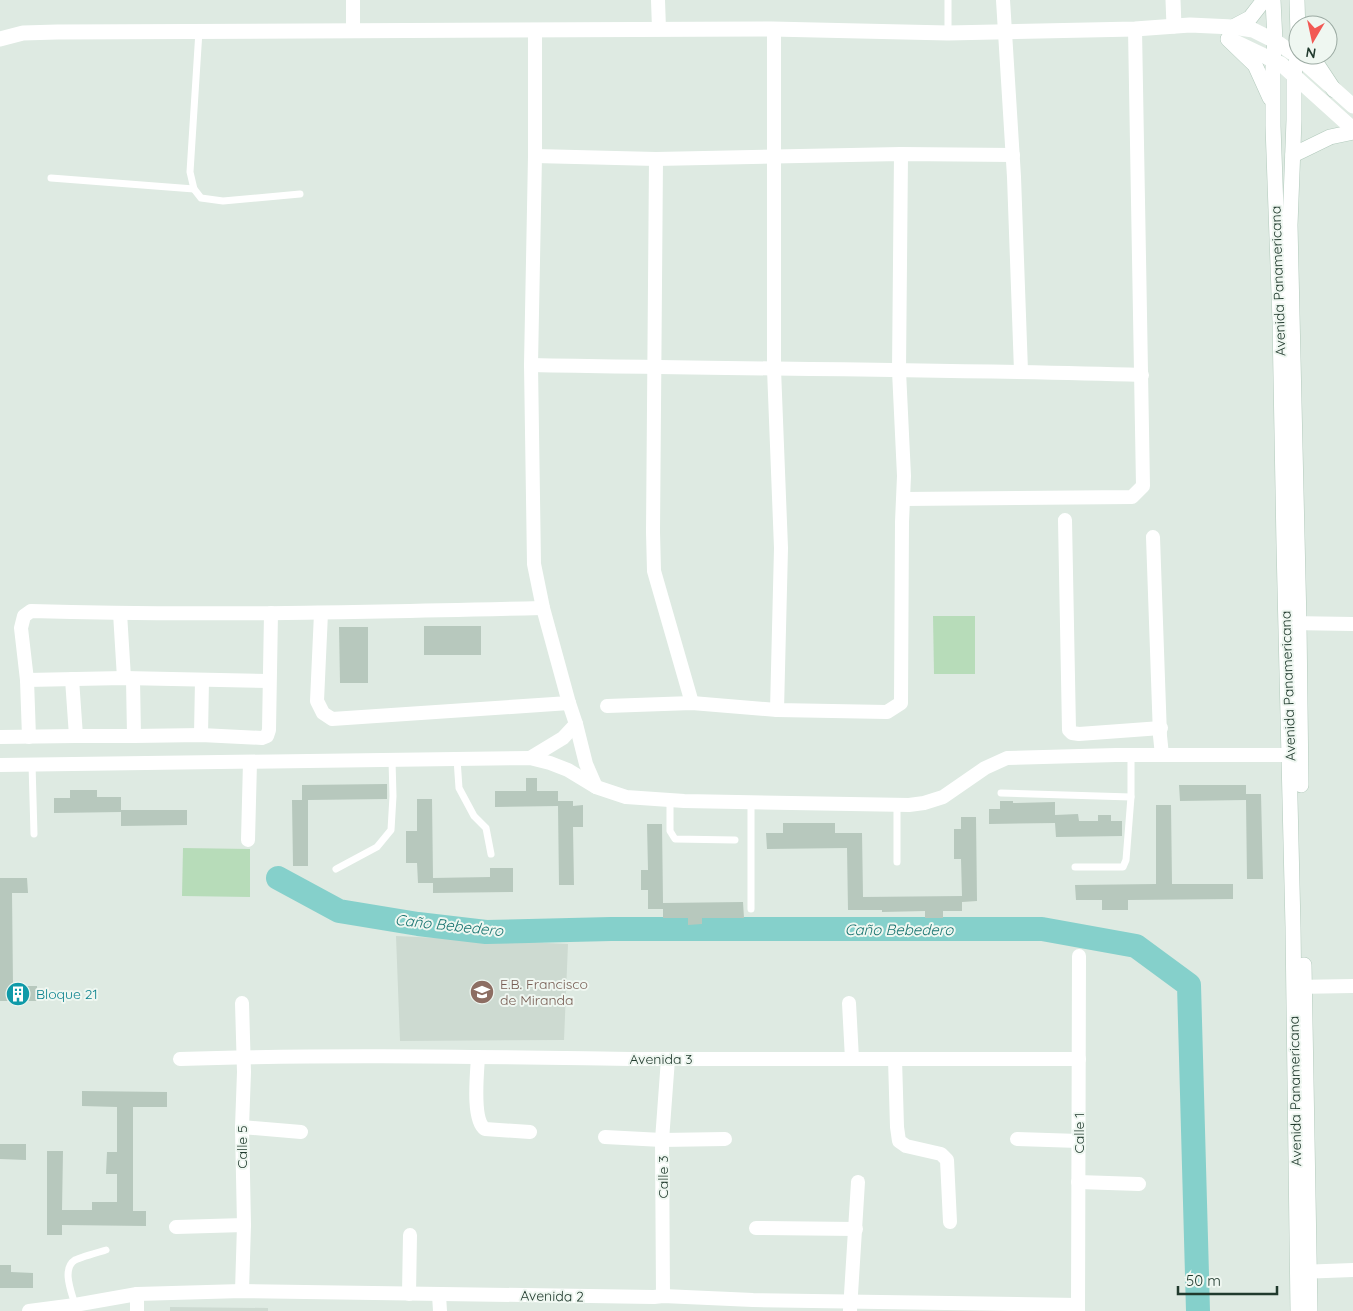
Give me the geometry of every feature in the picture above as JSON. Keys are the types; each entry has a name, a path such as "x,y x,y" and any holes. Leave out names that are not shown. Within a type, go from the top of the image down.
{"main road":[{"path":"1173,0 1174,26"},
{"path":"1231,33 1250,18 1264,0"},
{"name":"Avenida Panamericana","path":"1273,0 1275,41 1272,61 1273,104 1295,755 1303,1272 1298,1311"},
{"name":"Avenida Panamericana","path":"1297,0 1297,15"},
{"path":"0,38 23,33 57,32 774,29 948,33 1135,29 1190,25 1231,33 1253,30 1288,48"},
{"path":"1231,33 1272,61 1281,64 1353,130"},
{"path":"1231,33 1255,65 1273,104"},
{"name":"Avenida Panamericana","path":"1292,623 1290,225 1294,75 1299,65"},
{"path":"1312,65 1334,90 1353,106"},
{"path":"1293,155 1330,137 1353,130"},
{"name":"Avenida Panamericana","path":"1303,1272 1310,1311"}],"street":[{"path":"353,0 353,30"},
{"path":"658,0 659,29"},
{"path":"1003,0 1013,155 1021,371"},
{"path":"774,29 774,369 781,548 777,710"},
{"path":"904,498 1132,497 1143,486 1135,29"},
{"path":"535,30 531,366 534,564 543,608 569,703 586,764 596,787"},
{"path":"535,156 656,159 902,154 1013,155"},
{"path":"607,706 692,703 777,710 887,712 901,704 902,522 904,498 899,371 902,154"},
{"path":"656,159 654,571 692,703"},
{"path":"531,366 1021,371 1142,375"},
{"path":"1065,520 1069,730 1072,733 1079,734 1161,728"},
{"path":"1154,537 1162,755"},
{"path":"29,736 27,680 21,628 24,616 31,611 321,613 543,608"},
{"path":"120,613 134,736"},
{"path":"0,737 200,734 262,738 267,736 269,730 271,613"},
{"path":"321,613 317,701 323,713 332,719 569,703"},
{"path":"1292,623 1353,624"},
{"path":"72,679 76,736"},
{"path":"27,680 129,679 269,682"},
{"path":"200,734 202,680"},
{"path":"530,758 563,738 576,724"},
{"path":"0,765 530,758 568,770 596,787 626,797 670,800 909,805 943,797 985,768 1007,758 1131,755 1295,755"},
{"path":"248,840 250,762"},
{"name":"Calle 1","path":"1078,1308 1079,956"},
{"path":"1299,988 1353,986"},
{"name":"Calle 5","path":"242,1003 244,1072 242,1291"},
{"path":"849,1003 852,1059"},
{"name":"Avenida 3","path":"180,1059 243,1057 478,1057 1079,1059"},
{"path":"478,1057 476,1113 480,1126 485,1129 530,1132"},
{"name":"Calle 3","path":"664,1296 662,1140 668,1059"},
{"path":"895,1059 899,1141 906,1146 941,1154 947,1160 950,1222"},
{"path":"242,1127 301,1132"},
{"path":"605,1137 662,1140 724,1139"},
{"path":"1017,1139 1078,1141"},
{"path":"850,1306 858,1182"},
{"path":"1078,1182 1139,1184"},
{"path":"176,1227 244,1225"},
{"path":"756,1228 856,1228"},
{"path":"410,1235 410,1294"},
{"path":"1303,1272 1353,1270"},
{"name":"Avenida 2","path":"29,1311 137,1294 242,1291 664,1296 753,1305 1078,1308"},
{"path":"137,1294 137,1311"},
{"path":"439,1294 440,1311"}],"lane":[{"path":"948,0 948,33"},
{"path":"199,31 190,172 194,189 201,198 223,201 300,194"},
{"path":"51,178 194,189"},
{"path":"1076,867 1123,866 1126,860 1131,755"},
{"path":"457,759 459,788 474,816 486,828 491,854"},
{"path":"336,868 377,847 391,830 393,796 392,760"},
{"path":"32,764 34,834"},
{"path":"1001,794 1130,797"},
{"path":"670,800 670,831 675,839 735,840"},
{"path":"751,909 752,802"},
{"path":"896,805 897,862"},
{"path":"75,1305 67,1275 70,1266 75,1260 106,1250"}],"shaded area":[{"name":"E.B. Francisco de Miranda","path":"396,936 568,944 564,1040 400,1041"},
{"path":"170,1307 268,1308 268,1311 170,1311"}],"green space":[{"path":"933,616 975,616 975,674 934,674"},
{"path":"183,848 250,849 250,897 182,896"}],"building":[{"path":"424,626 481,626 481,655 424,655"},
{"path":"339,627 368,627 368,683 340,683"},
{"path":"526,778 537,778 537,791 558,791 558,801 573,801 573,806 583,805 583,827 573,827 574,885 559,885 558,806 495,807 495,791 526,791"},
{"path":"387,784 387,799 308,800 308,866 293,866 292,800 302,800 302,785"},
{"path":"1179,785 1246,785 1246,794 1261,794 1263,879 1247,879 1246,800 1180,801"},
{"path":"70,790 97,790 97,797 121,797 121,810 187,810 187,825 121,826 121,812 54,813 54,798 70,798"},
{"path":"417,799 432,799 433,878 490,877 490,868 513,868 513,892 433,893 433,883 418,883 417,863 406,863 406,831 417,831"},
{"path":"1000,801 1013,801 1013,803 1055,802 1055,815 1078,814 1079,821 1098,821 1098,815 1111,815 1111,821 1122,821 1122,836 1056,837 1055,823 989,824 989,809 1000,809"},
{"path":"1156,805 1171,805 1172,884 1233,884 1233,899 1128,900 1128,910 1102,910 1102,900 1076,900 1075,885 1156,884"},
{"path":"961,817 976,817 977,901 962,902 962,911 943,911 943,918 925,918 925,911 882,912 882,910 848,910 847,848 767,849 766,833 783,833 783,823 835,823 835,833 862,833 863,897 962,896 961,859 954,859 954,829 961,829"},
{"path":"647,824 662,824 663,903 743,902 744,918 702,918 702,924 688,925 688,918 663,918 663,909 648,909 648,890 641,890 641,870 648,870"},
{"path":"0,878 27,878 28,893 12,893 13,986 37,986 37,1001 0,1001"},
{"path":"82,1091 167,1092 167,1107 133,1107 133,1211 146,1211 146,1226 62,1225 62,1235 47,1235 47,1151 63,1151 62,1210 92,1210 92,1202 117,1202 117,1174 106,1174 107,1152 117,1152 117,1107 82,1106"},
{"path":"0,1144 26,1144 26,1160 0,1159"},
{"path":"0,1265 11,1265 11,1272 33,1273 33,1288 0,1288"}],"waterway":[{"name":"Caño Bebedero","path":"278,878 339,911 418,924 486,932 611,929 1042,929 1136,946 1189,985 1198,1311"}],"place":[{"name":"E.B. Francisco de Miranda","path":"482,992"},
{"name":"Bloque 21","path":"18,994"}]}
